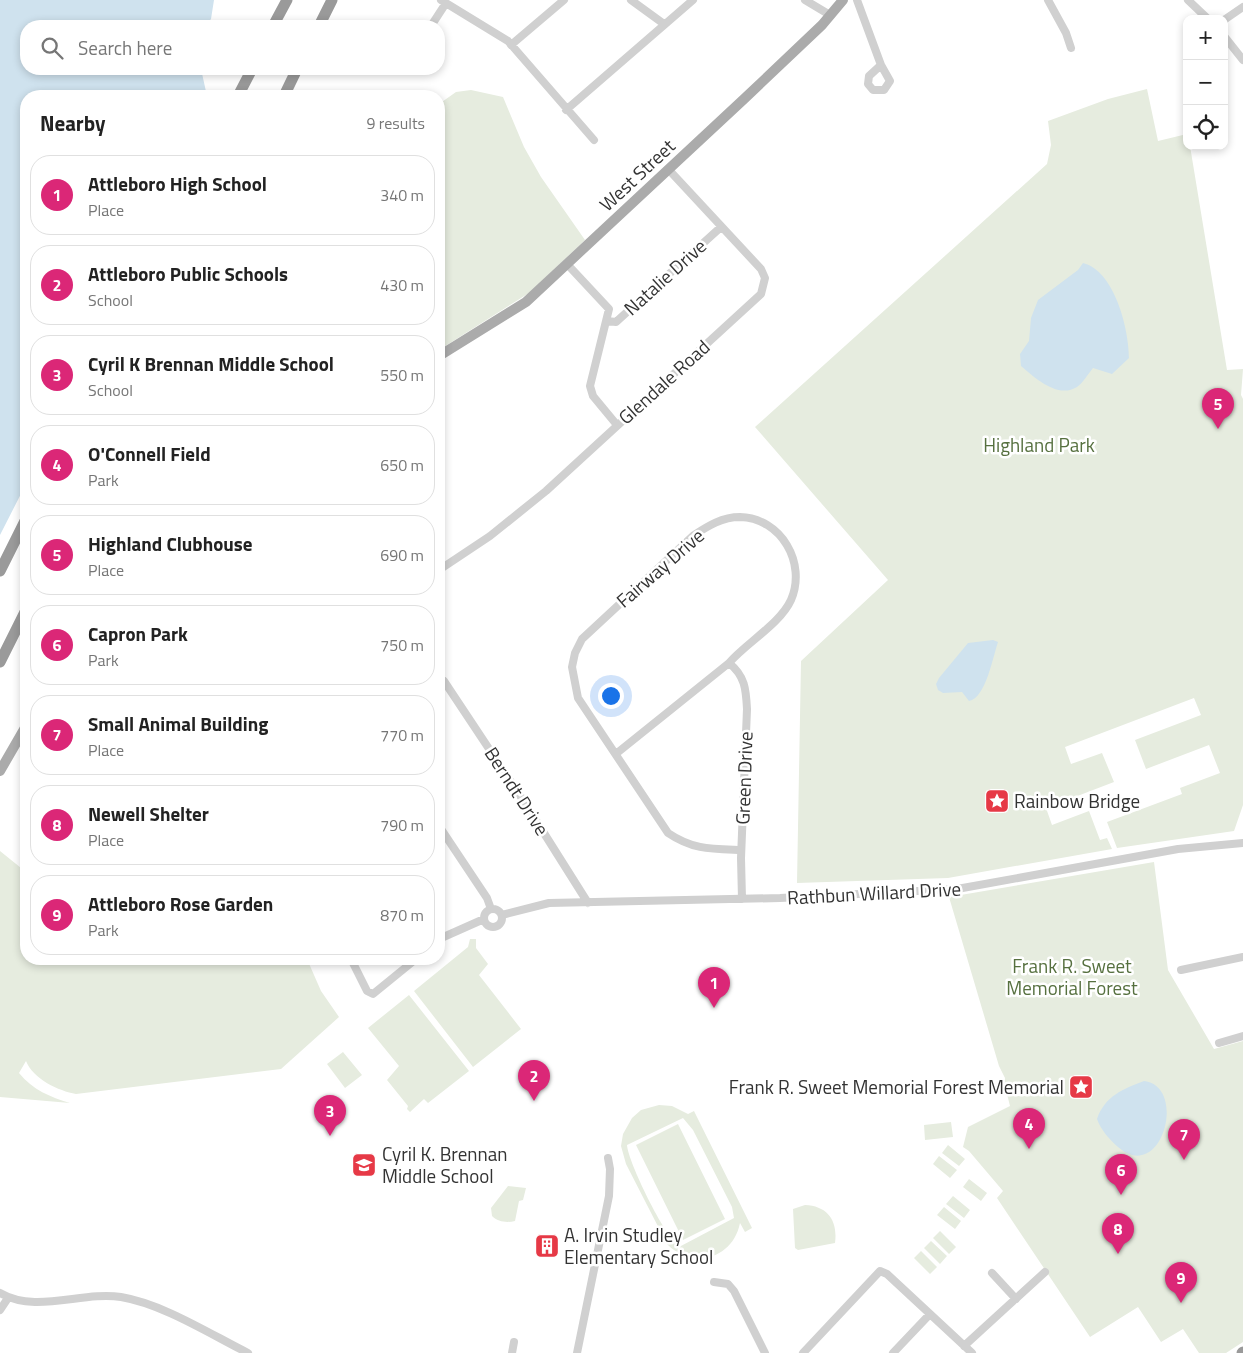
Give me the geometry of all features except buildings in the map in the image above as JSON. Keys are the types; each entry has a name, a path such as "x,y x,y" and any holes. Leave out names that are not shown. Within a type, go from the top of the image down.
{"highway":[{"path":"276,20 286,0"},
{"path":"322,20 332,0"},
{"path":"241,90 249,75"},
{"path":"287,90 295,75"},
{"path":"0,571 20,531"},
{"path":"0,662 20,622"}],"main road":[{"name":"West Street","path":"445,352 526,302 669,170 830,15 843,0"},
{"path":"0,771 20,736"}],"street":[{"path":"510,45 564,0"},
{"path":"631,0 664,24"},
{"path":"566,110 694,0"},
{"path":"805,0 830,15"},
{"path":"857,0 880,65"},
{"path":"1048,0 1066,33 1071,48"},
{"path":"1188,0 1204,15"},
{"path":"435,20 444,2 510,45 594,140"},
{"path":"1228,17 1243,6"},
{"path":"1228,41 1243,60"},
{"name":"Glendale Road","path":"445,566 521,513 760,294 765,278 761,269 669,170"},
{"name":"Natalie Drive","path":"607,321 616,322 721,227"},
{"path":"567,264 609,309 592,371 590,386 593,396 617,426"},
{"name":"Fairway Drive","path":"617,753 729,663 741,649 782,614 791,600 796,582 796,568 790,550 782,537 770,526 739,517 710,524 694,535 599,621 578,646 572,667 578,698 617,753 638,790 668,833 683,843 705,849 741,850"},
{"name":"Green Drive","path":"729,663 740,672 746,687 747,709 741,850 742,899"},
{"name":"Berndt Drive","path":"445,682 526,803 588,903"},
{"path":"445,837 487,898 491,910"},
{"name":"Rathbun Willard Drive","path":"484,918 488,925 497,926 501,923 502,915 549,903 742,899 957,889 1178,849 1243,843"},
{"path":"445,936 484,918 487,912 491,910 498,910 502,915"},
{"path":"1181,970 1243,957"},
{"path":"353,965 367,991 375,993 409,965"},
{"path":"1219,1043 1243,1036"},
{"path":"577,1353 609,1196 610,1169 608,1158"},
{"path":"803,1353 880,1272 887,1274 972,1353"},
{"path":"964,1346 1045,1272"},
{"path":"992,1273 1016,1298"},
{"path":"714,1282 728,1284 734,1291 766,1353"},
{"path":"0,1293 8,1298 38,1301 124,1297 165,1312 248,1353"},
{"path":"0,1310 8,1298"},
{"path":"893,1353 930,1314"},
{"path":"512,1353 514,1342"}],"green space":[{"name":"Highland Park","path":"1147,89 1158,141 1183,135 1183,150 1191,150 1227,370 1243,369 1241,395 1243,399 1243,805 1234,831 1117,848 1107,822 1182,794 1180,788 1220,773 1209,745 1146,769 1135,740 1201,715 1194,698 1065,747 1071,764 1102,753 1114,782 1046,808 1052,825 1089,811 1100,840 1107,838 1112,849 948,878 797,883 801,661 888,580 755,427 1047,164 1051,145 1048,121 1108,99"},
{"path":"471,90 503,97 524,147 541,177 585,240 529,293 445,346 445,100 456,92"},
{"path":"0,851 20,867 20,965 310,965 321,991 339,1017 281,1069 76,1094 62,1090 40,1079 26,1061 19,1073 24,1079 42,1092 70,1103 0,1097"},
{"name":"Frank R. Sweet Memorial Forest","path":"1154,862 1168,970 1214,1049 1243,1041 1243,1342 1226,1353 1199,1353 1183,1329 1161,1342 1138,1307 1090,1337 997,1198 1003,1191 969,1151 963,1147 968,1127 1010,1106 1004,1082 1005,1078 999,1066 949,897"},
{"path":"470,939 476,939 476,948 488,964 479,975 521,1029 473,1067 414,991 468,947"},
{"path":"409,995 469,1071 428,1103 424,1099 410,1112 407,1109 408,1106 387,1080 399,1066 368,1028"},
{"path":"343,1052 362,1075 345,1088 327,1064"},
{"path":"659,1105 672,1106 688,1114 694,1111 752,1228 745,1232 740,1223 736,1235 729,1245 720,1252 710,1257 688,1257 677,1252 667,1244 626,1164 621,1146 623,1134 632,1118 641,1110","holes":["683,1118 693,1130 732,1207 734,1218 679,1247 665,1229 648,1199 627,1145"]},
{"path":"951,1122 953,1137 925,1140 924,1125"},
{"path":"678,1124 725,1219 683,1240 636,1145"},
{"path":"948,1145 965,1159 959,1166 942,1153"},
{"path":"939,1156 957,1170 950,1178 933,1164"},
{"path":"969,1179 987,1193 981,1201 963,1187"},
{"path":"508,1186 526,1188 523,1200 519,1201 515,1221 506,1222 497,1220 492,1216 491,1208"},
{"path":"953,1196 970,1210 964,1218 946,1204"},
{"path":"805,1205 820,1208 830,1216 835,1228 835,1243 798,1250 795,1248 793,1209"},
{"path":"944,1207 961,1221 955,1229 937,1215"},
{"path":"940,1231 956,1247 949,1254 933,1238"},
{"path":"931,1241 947,1256 940,1264 924,1248"},
{"path":"921,1251 937,1267 930,1274 914,1258"}],"water":[{"path":"0,0 214,0 210,20 20,20 20,75 202,75 206,90 20,90 20,496 0,535"},
{"path":"1083,263 1094,268 1104,277 1112,289 1123,318 1129,358 1112,374 1093,368 1077,387 1070,390 1055,389 1047,386 1021,366 1020,354 1029,341 1031,318 1038,300 1078,270"},
{"path":"993,640 998,642 991,666 984,685 975,698 969,701 962,692 943,693 938,690 936,684 939,678 968,643"},
{"path":"1144,1081 1157,1087 1165,1099 1167,1114 1164,1130 1157,1144 1147,1153 1134,1155 1111,1141 1097,1119 1105,1104 1116,1094"}],"place":[{"name":"Highland Clubhouse","path":"1218,429"},
{"name":"Rainbow Bridge","path":"997,801"},
{"name":"Attleboro High School","path":"714,1008"},
{"name":"Frank R. Sweet Memorial Forest Memorial","path":"1081,1087"},
{"name":"Attleboro Public Schools","path":"534,1101"},
{"name":"Cyril K Brennan Middle School","path":"330,1136"},
{"name":"O'Connell Field","path":"1029,1149"},
{"name":"Small Animal Building","path":"1184,1160"},
{"name":"Cyril K. Brennan Middle School","path":"364,1165"},
{"name":"Capron Park","path":"1121,1195"},
{"name":"A. Irvin Studley Elementary School","path":"547,1246"},
{"name":"Newell Shelter","path":"1118,1254"},
{"name":"Attleboro Rose Garden","path":"1181,1303"}]}
